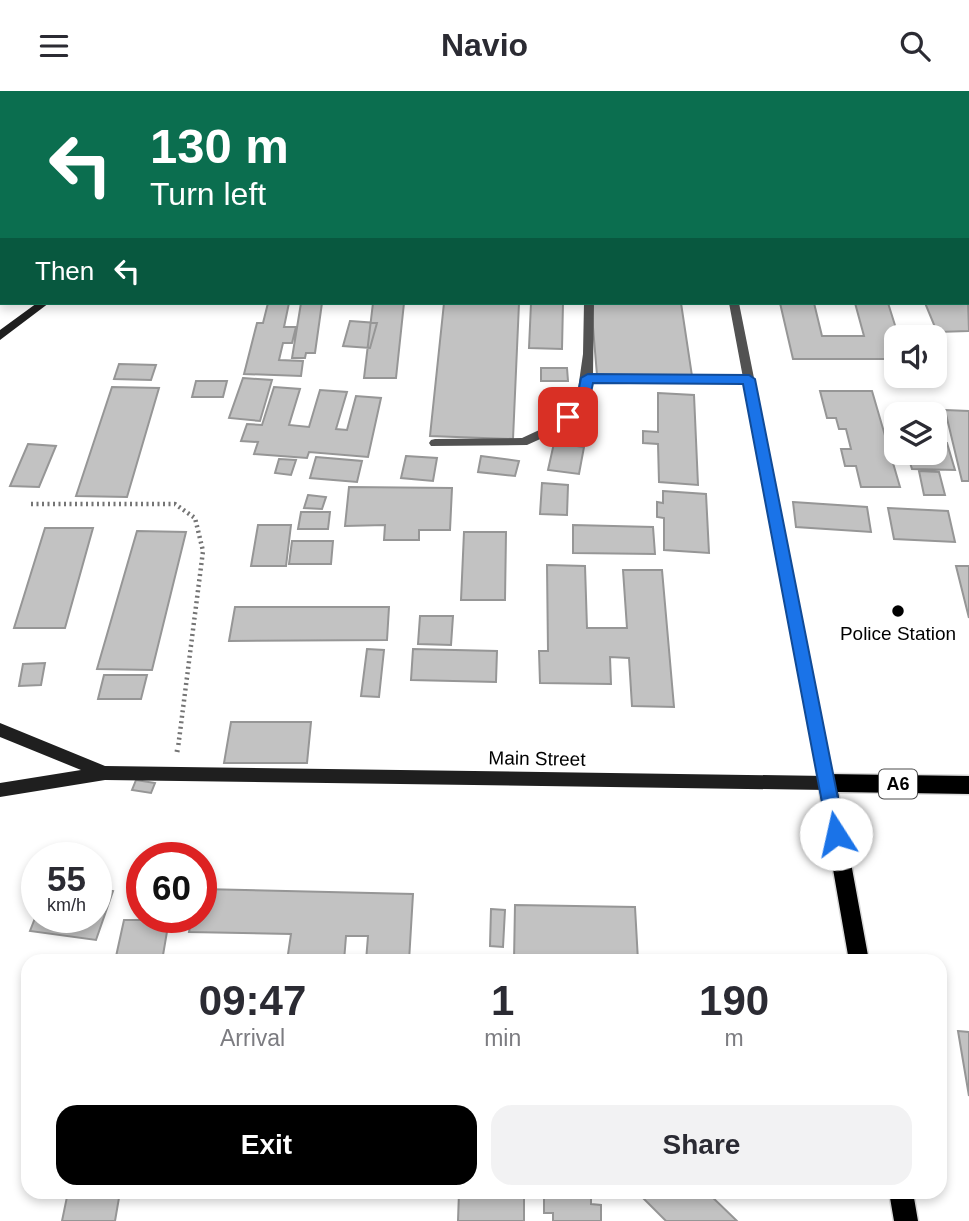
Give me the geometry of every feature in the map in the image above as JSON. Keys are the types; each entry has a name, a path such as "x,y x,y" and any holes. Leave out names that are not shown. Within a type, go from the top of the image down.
{"main road":[{"name":"Main Street","path":"827,783 969,785"},
{"path":"827,783 858,954"},
{"path":"902,1199 906,1221"}],"street":[{"path":"0,336 41,305"},
{"path":"435,443 523,442 554,428 582,405 588,378 587,355 591,333 589,305"},
{"path":"734,305 827,783"},
{"path":"588,378 749,379"},
{"path":"0,730 105,773"},
{"path":"0,790 105,773"},
{"name":"Main Street","path":"105,773 827,783"}],"path":[{"path":"31,504 175,504 195,519 203,551 174,774"}],"building":[{"path":"268,305 289,305 284,327 296,327 292,343 283,343 279,360 303,361 301,376 244,374 257,323 263,323"},
{"path":"301,305 322,305 315,353 306,353 305,358 292,358"},
{"path":"373,305 404,305 396,378 364,378"},
{"path":"444,305 519,305 513,439 430,436"},
{"path":"531,305 563,305 562,349 529,348"},
{"path":"591,305 681,305 692,376 597,375"},
{"path":"780,305 814,305 822,336 864,336 856,305 889,305 895,325 884,325 884,359 793,359"},
{"path":"926,305 968,305 969,331 947,332 947,325 934,325"},
{"path":"350,321 377,323 370,348 343,346"},
{"path":"119,364 156,365 151,380 114,379"},
{"path":"541,368 567,368 568,381 541,381"},
{"path":"243,378 272,380 260,421 229,418"},
{"path":"196,381 227,381 223,397 192,397"},
{"path":"112,387 159,388 127,497 76,496"},
{"path":"274,387 300,389 289,425 309,427 320,390 347,392 336,429 347,430 356,396 381,398 368,457 309,452 307,458 254,454 258,442 241,441 247,424 262,425"},
{"path":"820,391 872,391 884,432 884,465 894,465 900,487 861,487 856,466 845,466 841,449 851,449 846,429 839,429 836,418 827,418"},
{"path":"658,393 694,395 698,485 659,482 658,444 643,443 643,431 658,432"},
{"path":"947,410 969,411 969,481 962,481"},
{"path":"554,443 584,447 579,474 548,470"},
{"path":"947,443 955,470 912,469 911,465 947,465"},
{"path":"28,444 56,446 39,487 10,486"},
{"path":"406,456 437,458 433,481 401,478"},
{"path":"481,456 519,461 515,476 478,472"},
{"path":"316,457 362,461 357,482 310,478"},
{"path":"279,459 296,460 291,475 275,473"},
{"path":"919,471 939,472 945,495 924,495"},
{"path":"542,483 568,485 567,515 540,514"},
{"path":"349,487 452,488 450,530 419,530 419,540 384,540 385,525 345,526"},
{"path":"663,491 706,494 709,553 664,550 664,518 657,517 657,502 663,503"},
{"path":"308,495 326,497 322,509 304,508"},
{"path":"793,502 867,507 871,532 796,527"},
{"path":"888,508 948,511 955,542 894,539"},
{"path":"301,512 330,512 328,529 298,529"},
{"path":"258,525 291,525 286,566 251,566"},
{"path":"573,525 653,527 655,554 573,553"},
{"path":"45,528 93,528 65,628 14,628"},
{"path":"137,531 186,532 152,670 97,669"},
{"path":"464,532 506,532 505,600 461,600"},
{"path":"292,541 333,541 331,564 289,564"},
{"path":"547,565 585,566 587,628 627,628 623,570 662,570 674,707 632,706 629,658 610,657 611,684 540,683 539,651 548,651"},
{"path":"956,566 969,566 969,618"},
{"path":"235,607 389,607 387,640 229,641"},
{"path":"420,616 453,616 451,645 418,644"},
{"path":"367,649 384,650 379,697 361,696"},
{"path":"413,649 497,651 496,682 411,680"},
{"path":"45,663 41,685 19,686 23,664"},
{"path":"104,675 147,675 141,699 98,699"},
{"path":"231,722 311,722 307,763 224,763"},
{"path":"136,780 155,783 151,793 132,790"},
{"path":"217,889 413,894 409,954 367,954 368,936 346,936 345,954 288,954 291,934 217,933"},
{"path":"515,905 635,907 638,954 514,954"},
{"path":"491,909 505,910 503,947 490,946"},
{"path":"124,920 126,933 167,933 163,954 117,954"},
{"path":"45,933 98,933 96,940"},
{"path":"958,1031 969,1032 969,1096"},
{"path":"67,1199 119,1199 115,1221 62,1221"},
{"path":"459,1199 524,1199 524,1221 458,1221"},
{"path":"544,1199 591,1199 591,1204 601,1205 601,1221 553,1221 553,1213 544,1213"},
{"path":"644,1199 714,1199 737,1221 666,1221"}],"place":[{"name":"Police Station","path":"898,611"}],"route":[{"path":"568,417 582,405 588,378 749,379 836,834"}]}
